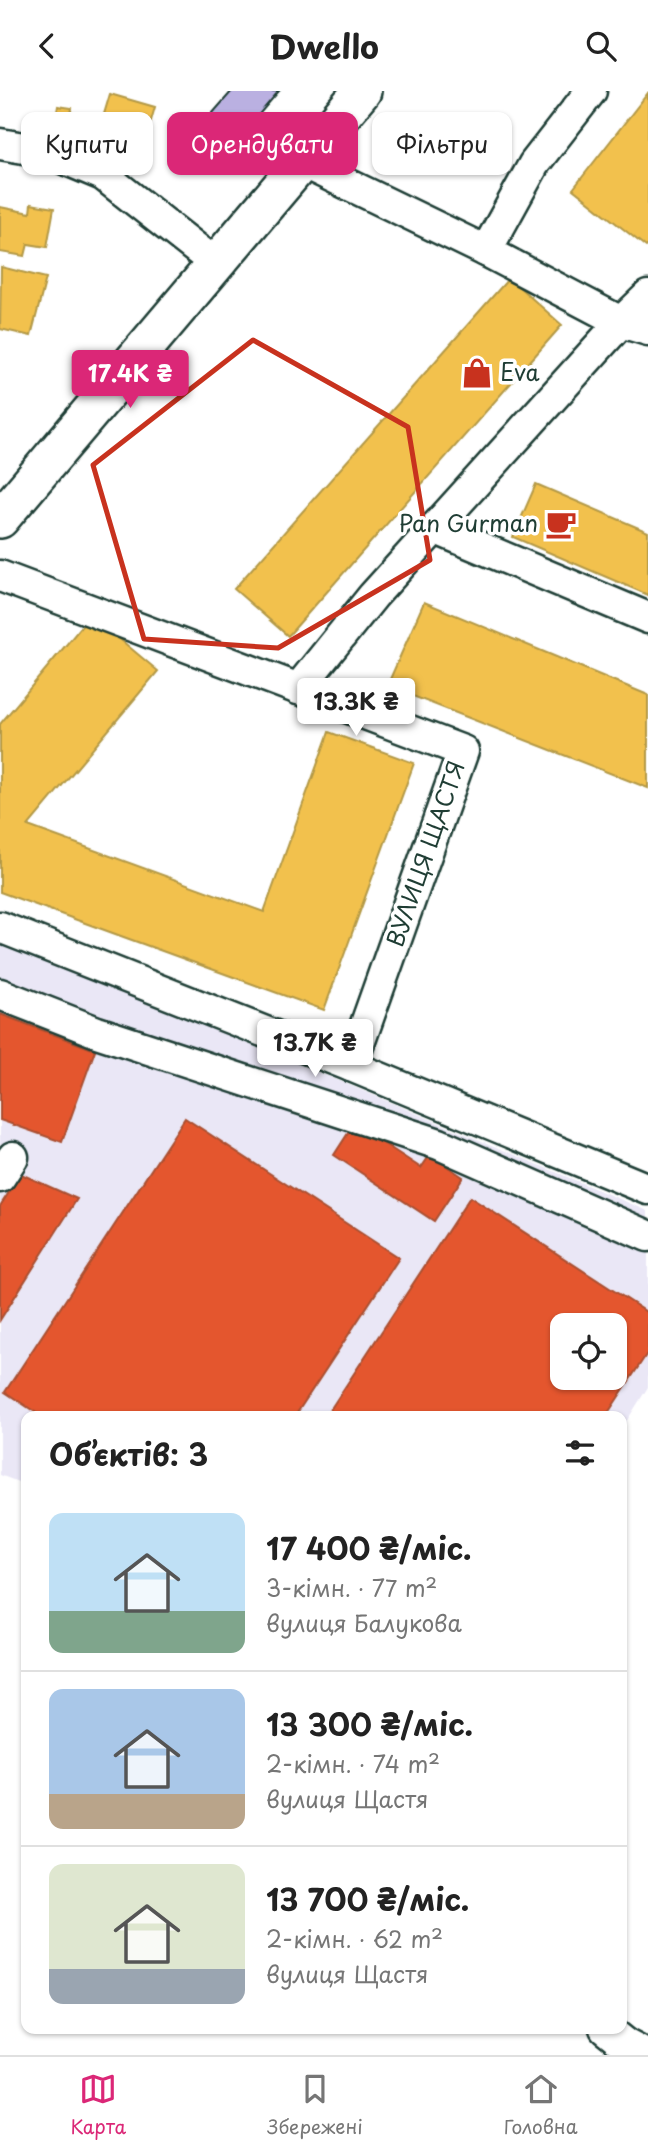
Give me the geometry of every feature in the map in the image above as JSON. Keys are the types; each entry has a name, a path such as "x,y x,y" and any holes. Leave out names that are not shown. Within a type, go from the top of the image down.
{"main road":[{"path":"344,112 362,91"},
{"path":"0,519 291,175"}],"street":[{"path":"486,251 534,164 591,91"},
{"path":"0,144 48,152 103,175 216,264"},
{"path":"329,175 635,326"},
{"path":"298,689 373,596 434,529 635,326 648,296"},
{"path":"434,529 648,618"},
{"name":"ВУЛИЦЯ ЩАСТЯ","path":"0,576 463,751 351,1066"},
{"path":"0,927 351,1066 648,1189"},
{"path":"0,994 97,1032 439,1144 648,1235"}],"highlighted area":[{"path":"253,340 408,427 430,560 278,648 144,639 93,465"}],"shaded area":[{"path":"0,943 342,1082 648,1211 648,1387 627,1420 627,1411 21,1411 21,1483 0,1475"}],"building: Житло":[{"path":"648,93 648,245 646,247 573,189"},
{"path":"110,94 155,107 153,114 105,112"},
{"path":"58,106 72,108 71,112 57,112"},
{"path":"31,204 54,208 47,247 28,244 25,256 0,252 0,207 30,213"},
{"path":"1,267 46,278 31,336 0,329"},
{"path":"509,278 562,325 288,636 234,589"},
{"path":"536,484 648,532 648,595 513,537"},
{"path":"424,602 648,695 648,788 387,686"},
{"path":"91,615 158,671 28,826 264,912 329,732 414,763 324,1010 0,892 0,724"}],"building: Торгівля":[{"path":"0,1014 95,1050 62,1142 0,1120"},
{"path":"185,1118 399,1258 298,1411 34,1411 5,1392"},
{"path":"354,1124 421,1168 430,1155 463,1177 434,1221 334,1155"},
{"path":"21,1174 77,1199 0,1320 0,1206"},
{"path":"470,1197 648,1313 648,1352 627,1384 627,1313 550,1313 550,1390 623,1390 609,1411 329,1411"}],"building: Інше":[{"path":"232,91 279,91 261,112 214,112"}],"place":[{"name":"Eva","path":"477,373"},
{"name":"Pan Gurman","path":"561,524"}]}
